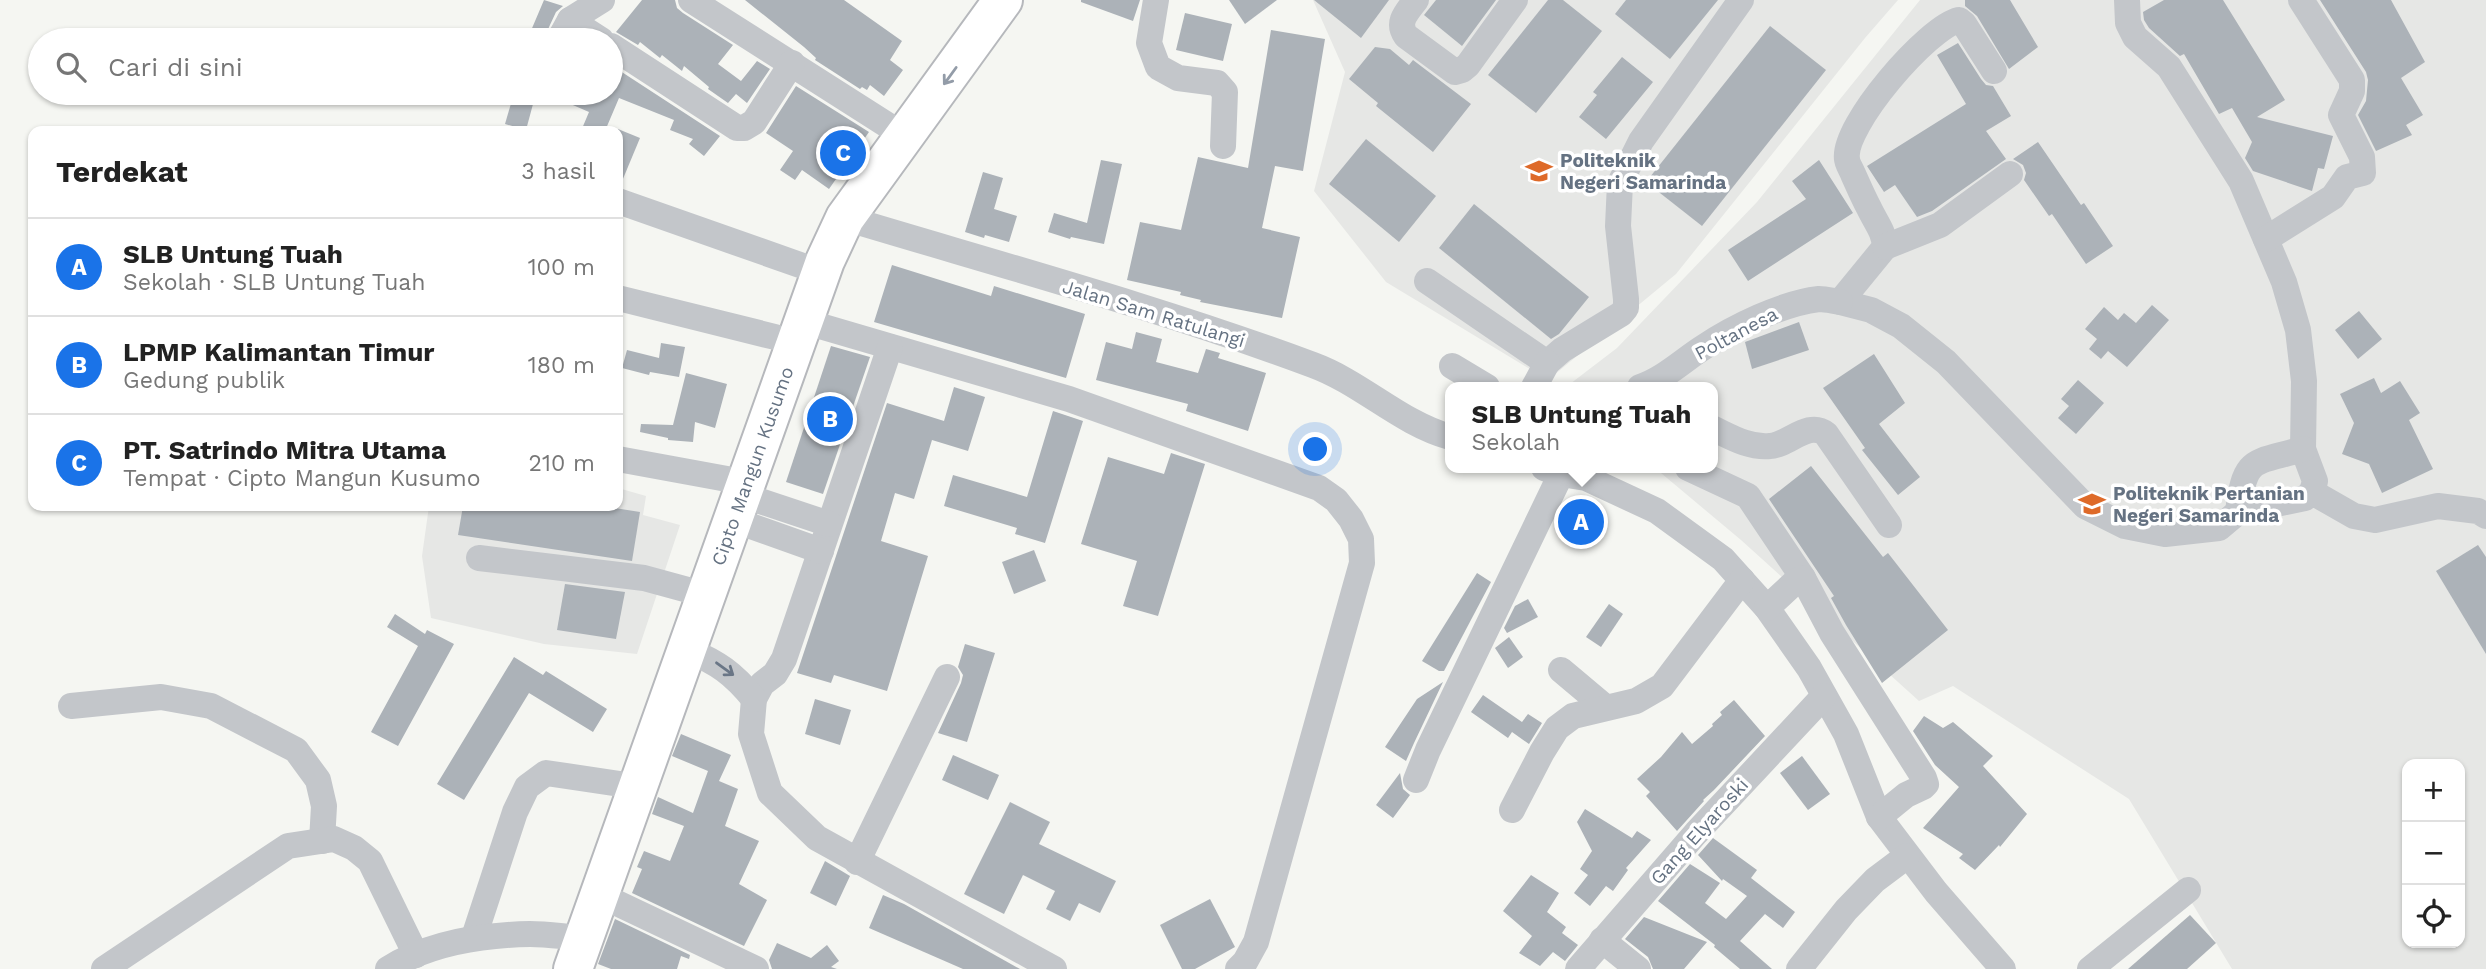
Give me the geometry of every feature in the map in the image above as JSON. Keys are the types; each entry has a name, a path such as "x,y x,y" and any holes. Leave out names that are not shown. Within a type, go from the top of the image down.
{"highway":[{"name":"Cipto Mangun Kusumo","path":"789,329 811,297 845,218 895,129 974,0"},
{"name":"Cipto Mangun Kusumo","path":"568,953 620,784 688,650 789,329 800,265 821,219 1003,0"},
{"name":"Cipto Mangun Kusumo","path":"568,953 600,895 688,590 734,498"}],"street":[{"path":"567,28 602,0"},
{"path":"691,0 895,129"},
{"path":"1156,0 1149,43 1158,67 1178,78 1217,83 1226,92 1223,146"},
{"path":"1416,0 1401,22 1402,30 1406,36 1455,72 1468,65 1515,0"},
{"path":"1537,382 1547,363 1562,350 1622,314 1626,308 1618,226 1620,183 1642,141 1741,0"},
{"path":"2127,0 2127,23 2135,37 2169,67 2241,181 2284,282 2298,330 2304,381 2303,449 2315,481 2312,492 2354,516 2375,520 2438,506 2478,511 2486,516"},
{"path":"2266,239 2333,197 2347,177 2363,173 2362,157 2340,115 2352,91 2352,80 2301,0"},
{"path":"1885,247 1884,234 1869,210 1847,159 1849,138 1866,107 1919,49 1951,22 1959,20 1964,24 1994,71"},
{"path":"623,54 737,128 744,128 754,122 792,63"},
{"path":"1840,302 1885,247 1940,225 2010,174"},
{"path":"623,203 800,265"},
{"name":"Jalan Sam Ratulangi","path":"845,218 1200,326 1316,366 1431,432 1445,436"},
{"path":"1427,281 1547,363"},
{"path":"623,299 890,347 1069,399 1319,488 1336,500 1352,519 1361,539 1362,563 1256,942 1238,969"},
{"name":"Poltanesa","path":"1656,382 1706,345 1762,317 1791,305 1821,299 1840,302 1871,310 1891,321 1946,362 2085,506 2125,526 2165,534 2219,528 2238,512 2305,498 2312,492"},
{"path":"890,347 784,659 775,674 762,684 754,699 751,734 770,793 792,817 817,838 1054,969"},
{"path":"1452,366 1479,382"},
{"path":"1718,431 1746,444 1772,446 1812,429 1821,430 1889,525"},
{"path":"2238,512 2241,483 2254,464 2303,449"},
{"path":"623,461 734,498 829,524"},
{"path":"1416,780 1428,750 1570,473"},
{"path":"1573,473 1657,511 1723,559 1767,608 1810,668 1846,734 1879,817 1907,856 2003,969"},
{"path":"1699,473 1748,496 1803,578 1832,633 1926,784 1906,795 1879,817"},
{"path":"734,498 821,551"},
{"path":"479,558 644,579 688,590"},
{"path":"1767,608 1803,578"},
{"path":"1512,810 1557,729 1573,716 1636,701 1662,686 1742,580"},
{"path":"688,650 724,667 754,699"},
{"path":"1561,670 1605,707"},
{"path":"857,862 947,677"},
{"name":"Gang Elyaroski","path":"1578,969 1696,833 1824,696"},
{"path":"71,706 161,697 211,706 296,750 318,780 324,806 322,841"},
{"path":"474,937 516,812 527,788 546,773 620,784"},
{"path":"104,969 288,846 334,839 354,848 370,862 416,955"},
{"path":"1799,969 1846,910 1907,856"},
{"path":"2090,969 2188,890"},
{"path":"600,895 756,969"},
{"path":"388,969 416,955 474,937 532,934 568,953"},
{"path":"1602,940 1638,969"}],"shaded area":[{"name":"Politeknik Negeri Samarinda","path":"1313,0 1898,0 1676,274 1548,380 1386,282 1314,191 1345,72"},
{"name":"Politeknik Pertanian Negeri Samarinda","path":"1920,0 2486,0 2486,969 2232,969 2129,799 1953,686 1919,701 1741,540 1661,473 1718,473 1718,382 1573,382 1617,348 1757,202"},
{"path":"623,489 646,496 643,515 680,525 637,654 544,644 431,618 422,556 428,511 623,511"}],"building":[{"path":"544,0 563,6 556,12 549,28 532,28"},
{"path":"642,0 675,0 677,8 683,13 733,45 718,64 741,81 757,61 770,69 747,103 736,94 728,103 708,89 709,87 684,66 682,71 640,42 638,45 623,36 623,28 619,28"},
{"path":"745,0 844,0 902,41 890,60 903,70 884,96 870,85 867,90 862,87 860,89 815,60 804,47"},
{"path":"1081,0 1140,0 1133,21"},
{"path":"1229,0 1277,0 1245,24"},
{"path":"1314,0 1389,0 1361,38"},
{"path":"1436,0 1496,0 1462,46 1424,15"},
{"path":"1548,0 1563,0 1602,31 1536,113 1488,75"},
{"path":"1626,0 1718,0 1670,59 1615,14"},
{"path":"1965,0 2010,0 2038,47 2009,69 1977,16 1965,6"},
{"path":"2164,0 2223,0 2285,100 2257,117 2333,136 2324,169 2318,168 2312,191 2253,171 2245,158 2252,142 2232,108 2219,114 2184,54 2180,56 2149,28 2144,20 2143,12"},
{"path":"2320,0 2391,0 2425,62 2401,78 2423,115 2406,125 2412,135 2376,151 2358,115 2366,101 2366,72"},
{"path":"1185,13 1232,24 1223,61 1176,50"},
{"path":"1770,26 1826,70 1702,226 1646,182"},
{"path":"1271,30 1325,39 1303,171 1275,166 1262,228 1300,237 1282,318 1200,302 1201,300 1180,295 1181,292 1127,280 1140,222 1181,230 1198,157 1248,168"},
{"path":"1958,43 1981,79 1986,85 1993,86 2011,116 1986,131 2006,159 1932,211 1917,217 1895,185 1884,192 1867,166 1966,104 1937,55"},
{"path":"1375,47 1390,49 1409,65 1413,60 1471,104 1433,152 1376,106 1378,103 1349,79"},
{"path":"1622,57 1653,82 1606,139 1579,117 1597,95 1593,92"},
{"path":"623,73 720,136 704,156 689,144 693,139 670,130 674,120 623,100"},
{"path":"796,86 869,132 829,189 802,170 795,180 780,170 793,151 766,133"},
{"path":"511,105 533,105 527,126 505,124"},
{"path":"573,105 616,105 607,126 583,126 589,112"},
{"path":"623,131 640,138 623,179"},
{"path":"1366,139 1436,196 1399,242 1329,184"},
{"path":"2038,142 2113,246 2086,264 2052,214 2049,216 2024,180 2026,173 2023,165 2013,159"},
{"path":"1101,160 1122,164 1104,244 1071,237 1070,239 1048,232 1054,213 1087,223"},
{"path":"1819,160 1853,213 1748,281 1728,250 1806,199 1792,181"},
{"path":"983,172 1003,178 994,209 1017,216 1009,242 965,232"},
{"path":"1474,204 1589,297 1559,334 1551,339 1439,248"},
{"path":"892,265 991,296 994,286 1085,314 1066,378 874,322"},
{"path":"2152,305 2169,320 2127,367 2108,351 2101,359 2089,349 2097,339 2085,329 2104,307 2118,320 2124,313 2136,323"},
{"path":"2359,311 2382,339 2358,359 2335,330"},
{"path":"1799,322 1809,350 1752,369 1745,342"},
{"path":"1136,332 1162,339 1156,362 1198,373 1206,349 1220,353 1218,358 1266,373 1248,431 1186,411 1188,404 1096,380 1106,342 1132,349"},
{"path":"661,343 685,347 679,377 650,372 649,375 623,368 627,350 659,358"},
{"path":"831,346 870,357 823,494 786,482"},
{"path":"1874,354 1905,403 1879,424 1920,477 1898,495 1862,450 1865,448 1823,388"},
{"path":"686,373 727,384 715,428 695,422 693,442 668,440 640,432 641,424 673,425"},
{"path":"2374,378 2381,393 2400,381 2420,413 2409,420 2433,469 2382,493 2369,464 2342,454 2354,423 2340,394"},
{"path":"2078,380 2104,403 2076,434 2058,418 2069,406 2061,399"},
{"path":"954,387 985,397 968,451 932,440 914,499 895,493 881,541 928,556 887,691 834,675 831,683 797,673 887,403 944,421"},
{"path":"1053,411 1083,421 1045,543 1015,534 1017,528 944,506 953,475 1027,497"},
{"path":"1171,453 1205,464 1158,616 1123,606 1137,561 1081,544 1108,457 1164,474"},
{"path":"1811,466 1883,557 1888,553 1948,630 1882,683 1831,598 1834,596 1769,499"},
{"path":"1571,502 1602,524 1590,541 1559,519"},
{"path":"623,509 640,512 632,561 458,535 462,511"},
{"path":"2478,545 2486,557 2486,654 2436,571"},
{"path":"1034,550 1046,581 1014,594 1002,562"},
{"path":"1477,573 1491,582 1444,671 1439,671 1422,661"},
{"path":"565,584 625,592 616,639 557,630"},
{"path":"1528,599 1538,617 1507,633 1504,628 1515,606"},
{"path":"1609,604 1623,614 1601,647 1586,637"},
{"path":"395,614 425,634 427,630 454,644 398,746 371,732 418,646 387,627"},
{"path":"1509,637 1523,657 1508,668 1495,648"},
{"path":"965,644 995,653 967,742 938,733 961,683 963,675 958,667"},
{"path":"514,657 543,675 546,671 607,709 593,732 529,693 464,800 437,784"},
{"path":"1443,682 1406,761 1385,747 1417,699"},
{"path":"1483,695 1522,722 1528,714 1542,723 1529,744 1512,732 1508,738 1471,712"},
{"path":"815,699 851,710 840,745 805,734"},
{"path":"1734,700 1765,736 1677,831 1646,796 1650,792 1637,779 1661,757 1682,732 1692,744 1713,726 1722,715 1720,712"},
{"path":"1924,716 1943,728 1953,722 1993,756 1983,766 2027,814 2000,847 1999,845 1975,870 1959,858 1963,854 1923,828 1959,787 1935,765 1913,731"},
{"path":"681,734 731,755 719,781 738,789 725,826 759,841 739,884 767,900 744,946 632,893 642,869 637,867 644,851 670,861 684,826 652,814 658,797 693,813 708,771 672,756"},
{"path":"953,755 999,775 988,800 942,780"},
{"path":"1802,756 1830,794 1808,810 1780,773"},
{"path":"1400,773 1403,789 1410,795 1393,818 1376,805"},
{"path":"1010,802 1050,822 1039,844 1116,881 1100,913 1079,903 1070,921 1046,909 1055,891 1023,875 1004,914 964,894"},
{"path":"1585,809 1632,838 1637,831 1651,840 1626,868 1628,870 1613,891 1606,886 1590,906 1574,893 1588,875 1580,869 1592,851 1577,822"},
{"path":"1713,838 1757,870 1751,878 1795,912 1783,928 1765,914 1740,941 1772,969 1740,969 1714,947 1715,945 1658,901 1690,864 1720,883 1705,903 1726,919 1747,896 1723,879 1722,881 1698,855"},
{"path":"825,861 850,876 836,906 810,893"},
{"path":"1531,875 1559,893 1547,912 1566,927 1562,933 1578,945 1565,961 1553,952 1540,966 1519,953 1532,936 1503,911"},
{"path":"883,895 1020,969 963,969 869,928"},
{"path":"1210,899 1235,947 1195,969 1182,969 1160,925"},
{"path":"2190,915 2216,943 2187,969 2128,969"},
{"path":"1644,917 1707,942 1684,969 1653,969 1648,957 1625,939"},
{"path":"615,919 690,955 689,959 681,956 677,969 611,969 598,964"},
{"path":"777,943 811,958 827,945 839,961 831,967 837,969 772,969 769,960"}],"place":[{"name":"PT. Satrindo Mitra Utama","path":"843,153"},
{"name":"Politeknik Negeri Samarinda","path":"1539,171"},
{"name":"LPMP Kalimantan Timur","path":"830,419"},
{"name":"Politeknik Pertanian Negeri Samarinda","path":"2092,504"},
{"name":"SLB Untung Tuah","path":"1581,522"}]}
